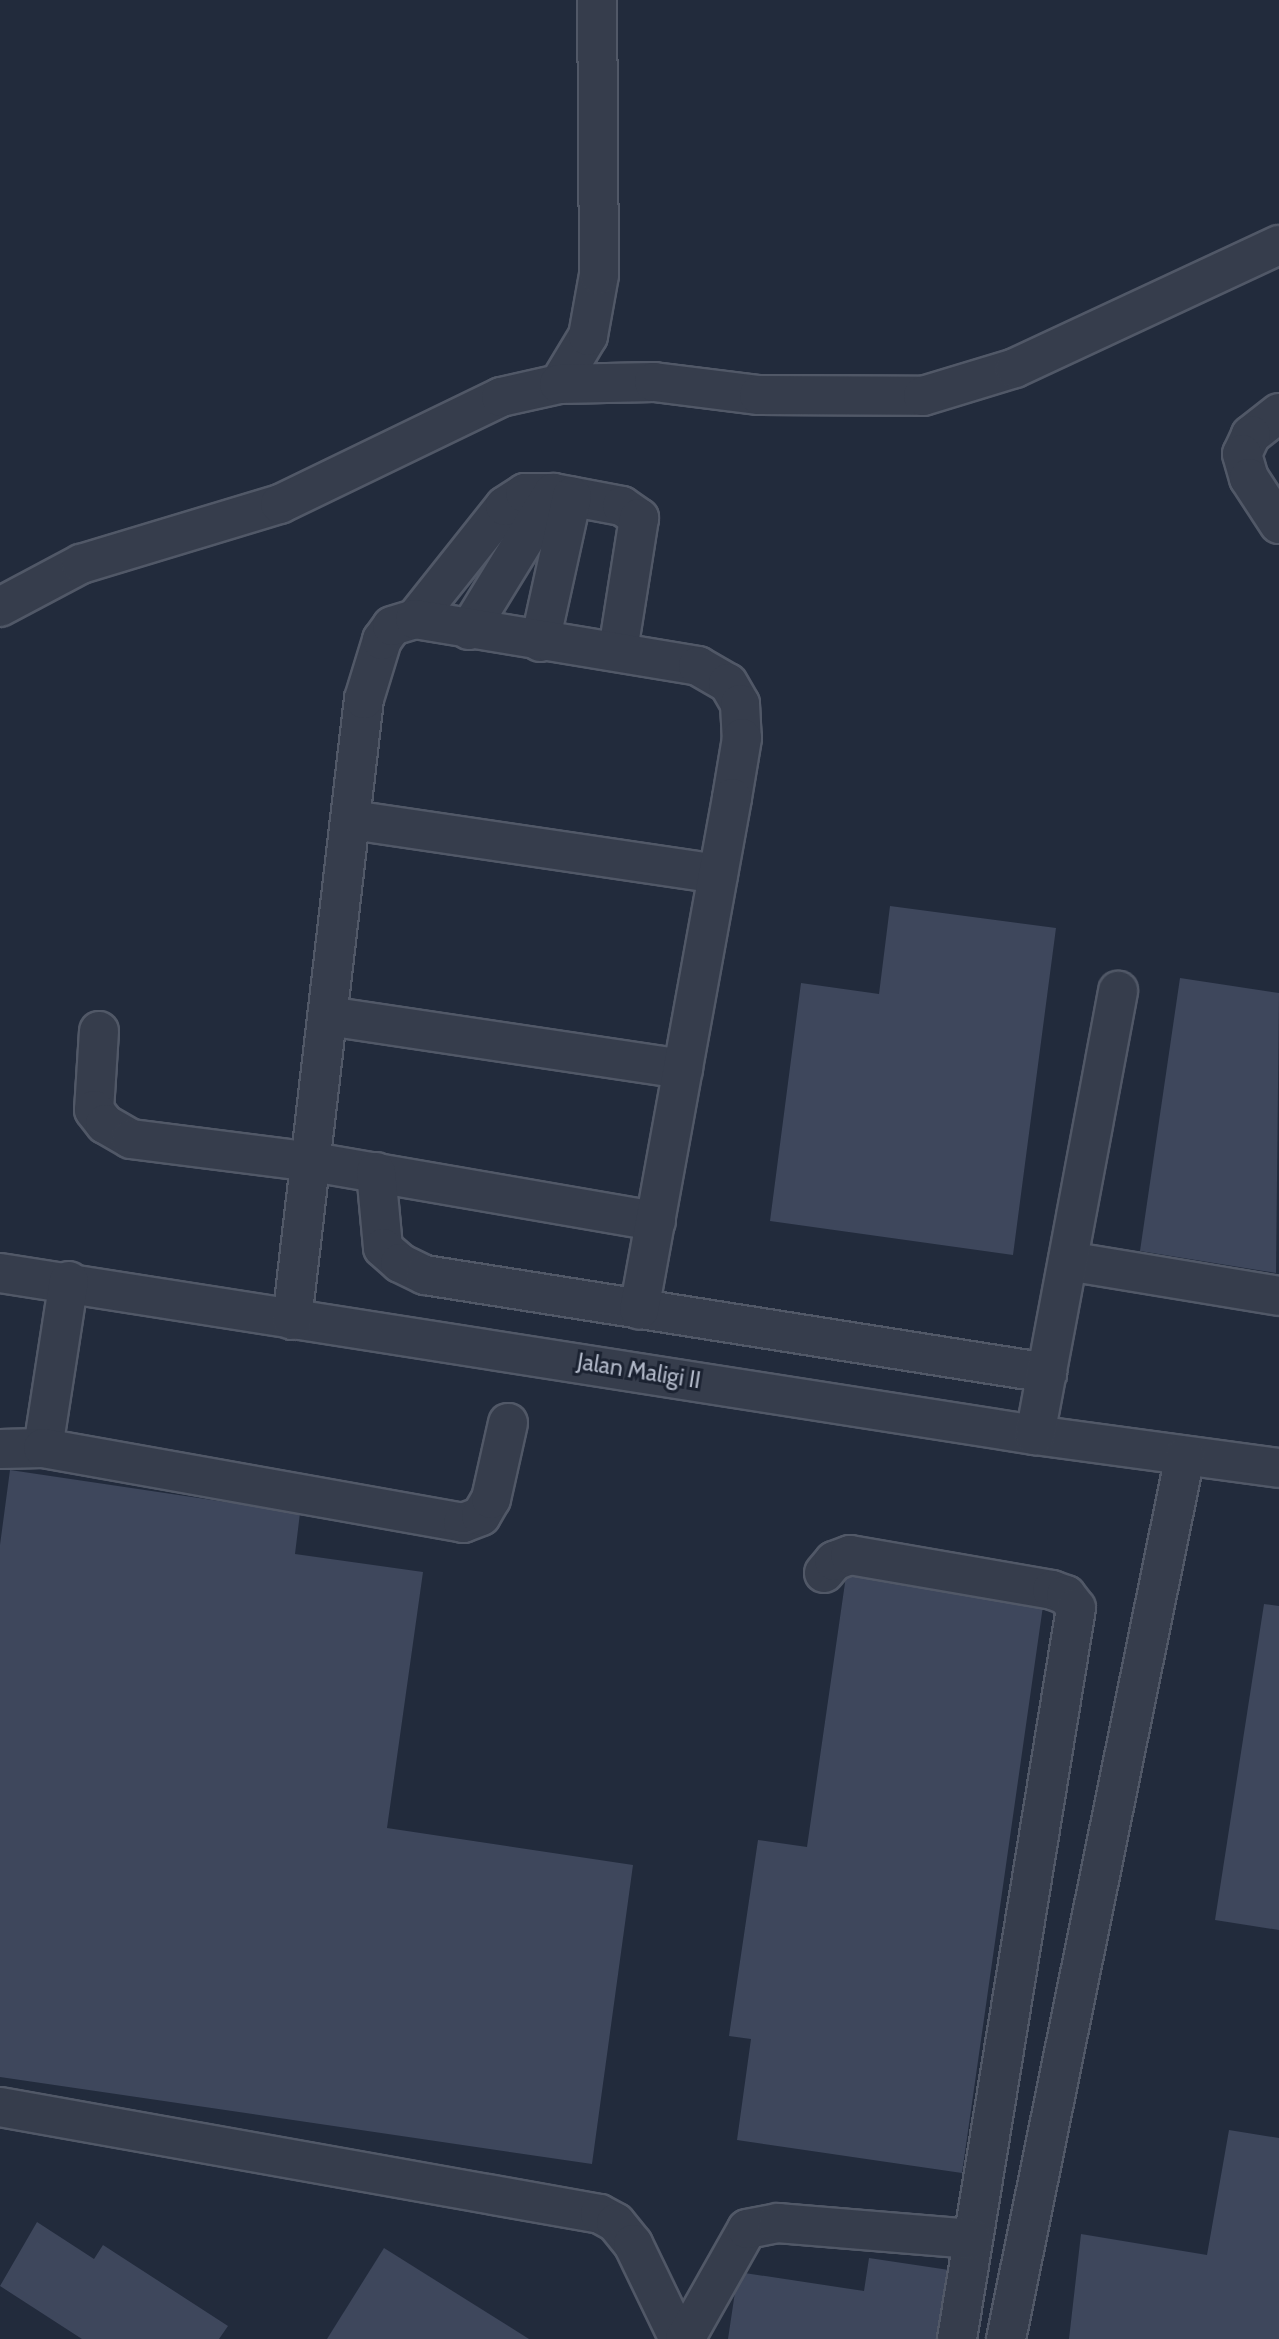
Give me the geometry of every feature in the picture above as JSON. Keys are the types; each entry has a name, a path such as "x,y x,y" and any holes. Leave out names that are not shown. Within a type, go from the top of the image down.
{"street":[{"path":"559,384 588,336 599,275 601,145 597,0"},
{"path":"0,607 81,564 280,504 501,397 559,384 654,382 759,395 923,396 1015,368 1279,245"},
{"path":"1279,413 1251,435 1242,454 1249,478 1279,524"},
{"path":"415,620 505,506 525,493 563,494 622,506 639,519 618,651"},
{"path":"469,629 563,494"},
{"path":"540,642 563,494"},
{"path":"292,1320 313,1162 364,699 374,659 392,626 415,620 698,666 715,672 736,692 742,738 639,1310"},
{"path":"352,820 718,874"},
{"path":"1035,1435 1118,991"},
{"path":"328,1016 683,1069"},
{"path":"99,1031 94,1110 105,1124 131,1139 313,1162 656,1221"},
{"path":"376,1172 383,1248 400,1263 425,1275 1048,1373"},
{"path":"1068,1261 1279,1296"},
{"name":"Jalan Maligi II","path":"0,1273 69,1281 292,1320 1035,1435 1279,1468"},
{"path":"43,1448 69,1281"},
{"path":"0,1449 43,1448 463,1523 481,1516 491,1499 508,1423"},
{"path":"1006,2339 1185,1457"},
{"path":"824,1573 834,1560 849,1555 1052,1590 1066,1595 1076,1608 971,2239 957,2339"},
{"path":"0,2107 600,2214 616,2223 633,2244 679,2339"},
{"path":"685,2339 747,2229 778,2223 971,2239"}],"building":[{"path":"890,906 1056,928 1013,1255 770,1221 801,983 879,994"},
{"path":"1180,978 1279,993 1276,1273 1140,1251"},
{"path":"10,1470 300,1513 295,1554 423,1572 387,1828 633,1865 592,2164 0,2077 0,1545"},
{"path":"847,1569 1044,1599 962,2173 737,2140 751,2039 729,2036 758,1840 807,1847"},
{"path":"1264,1604 1279,1606 1279,1930 1215,1920"},
{"path":"1229,2130 1279,2138 1279,2339 1069,2339 1081,2234 1207,2255"},
{"path":"37,2222 94,2259 103,2245 228,2326 219,2339 82,2339 0,2286"},
{"path":"384,2248 529,2339 327,2339"},
{"path":"869,2258 949,2270 940,2339 728,2339 738,2272 864,2291"}]}
